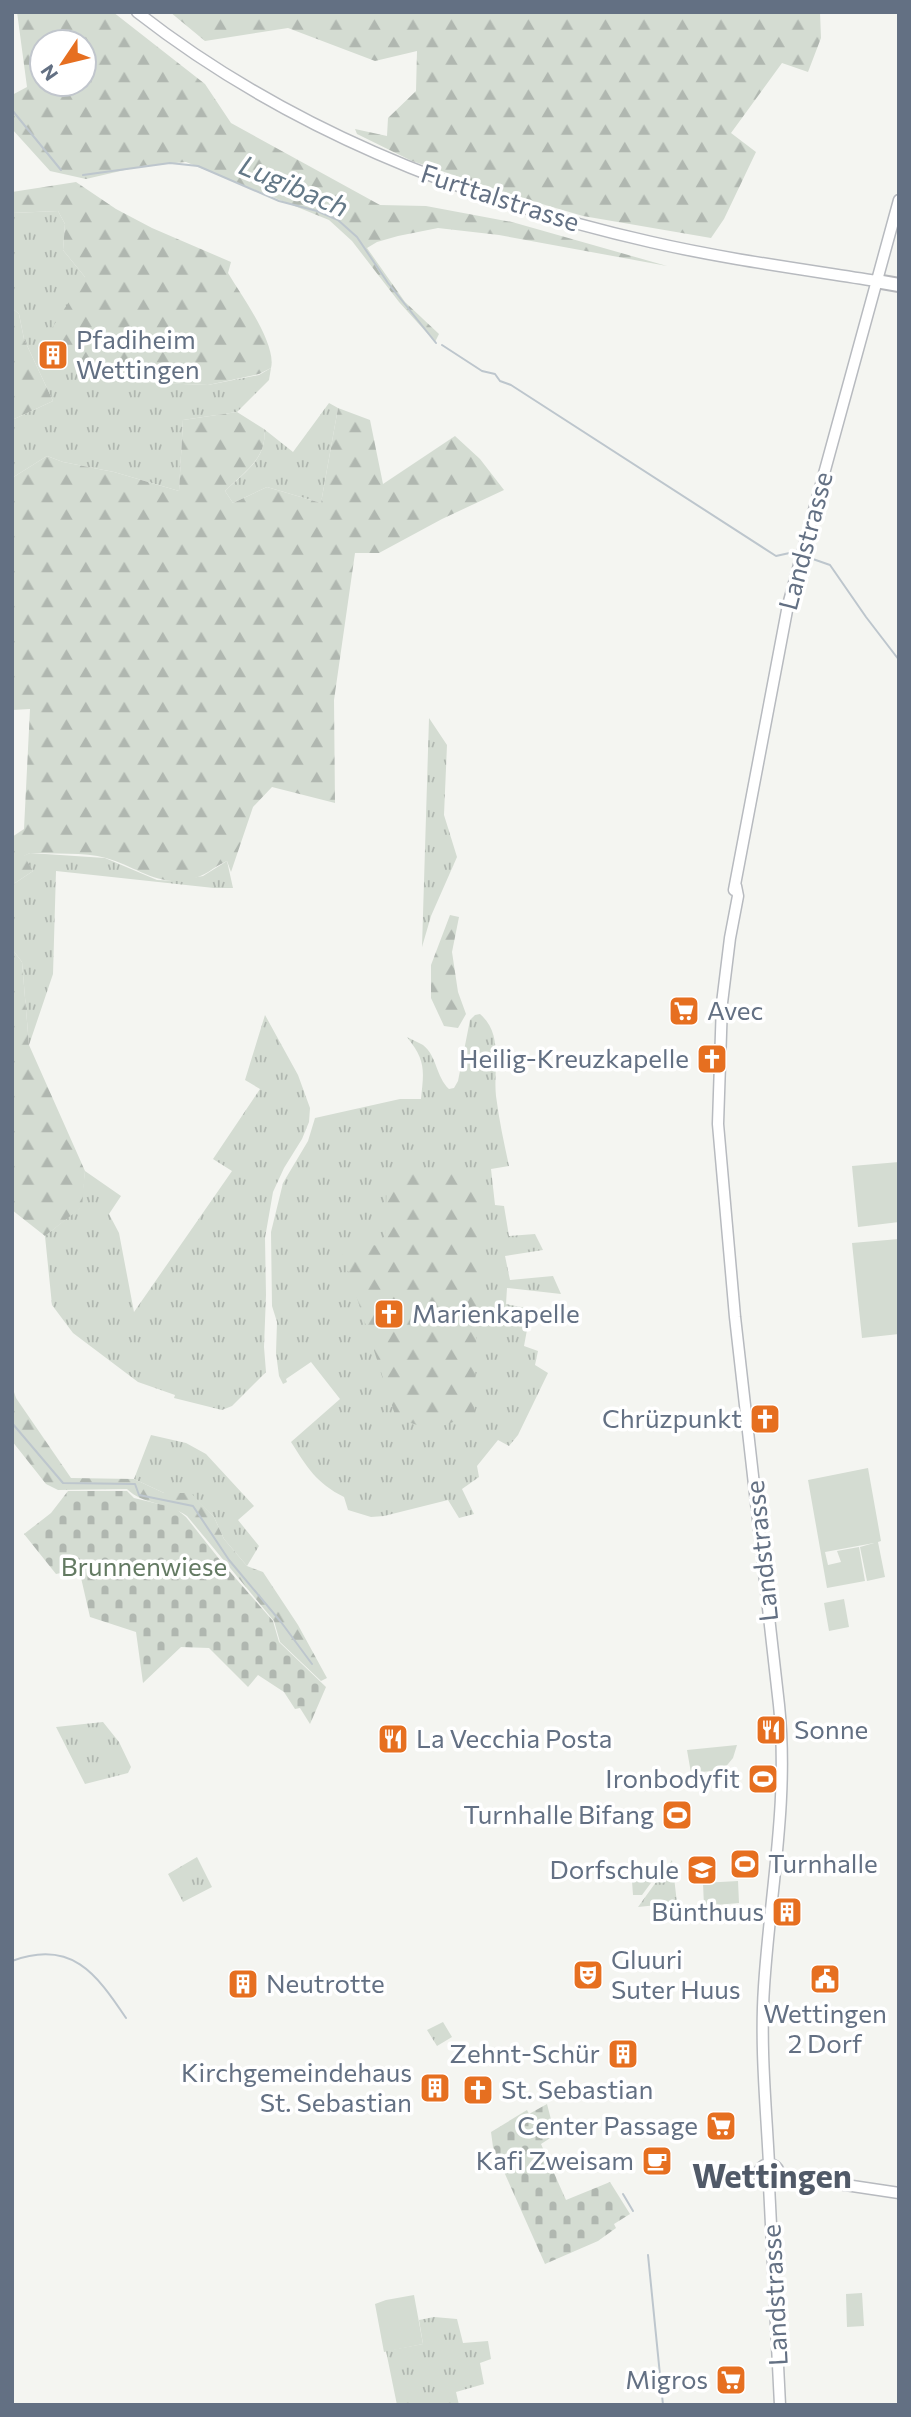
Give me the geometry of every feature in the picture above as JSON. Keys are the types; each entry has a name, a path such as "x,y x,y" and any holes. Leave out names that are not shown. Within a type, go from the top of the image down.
{"highway":[{"name":"Furttalstrasse","path":"876,281 899,285"}],"main road":[{"name":"Furttalstrasse","path":"138,12 207,63 278,105 361,148 421,174 560,220 653,242 876,281"},
{"name":"Landstrasse","path":"769,2164 763,1996 782,1810 783,1764 722,1173 719,1097 722,1003 730,938 731,898 736,886 788,604 899,200"},
{"path":"769,2164 776,2167 779,2175 775,2183 769,2185 758,2176 761,2167 769,2164"},
{"path":"779,2175 899,2193"},
{"name":"Landstrasse","path":"769,2185 779,2405"}],"green space":[{"path":"17,12 113,12 205,84 231,123 380,205 426,206 512,222 667,266 499,235 438,228 398,236 367,248 405,302 439,334 435,342 399,302 352,241 329,220 186,162 142,166 86,179 50,171 12,129 12,95 27,87"},
{"path":"170,12 820,12 821,38 808,72 782,63 731,133 756,152 724,219 711,238 583,216 525,199 412,161 357,134 355,129 387,136 388,118 416,91 417,51 375,61 288,28 205,41"},
{"path":"76,182 116,209 152,228 231,262 228,273 249,306 269,346 271,368 259,374 208,385 131,382 89,369 77,369 52,328 85,277 63,250 65,224 58,211 12,213 12,192"},
{"path":"58,211 65,224 63,250 85,277 78,369 89,369 131,382 208,385 259,375 271,368 269,380 237,412 183,420 179,491 47,456 12,478 12,420 53,401 24,339 19,314 12,308 12,213"},
{"path":"12,308 19,314 24,339 53,401 12,420"},
{"path":"329,403 338,408 321,503 267,487 233,503 225,491 258,457 264,429 293,452"},
{"path":"338,408 370,420 383,484 455,436 480,459 504,490 379,553 355,553 334,700 335,803 272,787 253,807 231,872 227,861 194,879 166,880 97,856 30,853 24,856 33,871 12,885 12,837 24,829 30,709 12,710 12,478 47,456 179,491 183,420 237,412 264,429 264,439 253,464 225,491 233,503 267,487 321,503"},
{"path":"429,718 447,745 444,815 457,857 431,916 422,947"},
{"path":"30,853 105,858 157,880 175,881 203,876 227,861 233,888 56,871 53,974 29,1045 22,962 12,949 12,885 33,871 23,856"},
{"path":"450,915 459,917 452,952 458,992 466,1014 458,1028 444,1026 431,998 431,965"},
{"path":"12,949 22,962 29,1045 85,1171 82,1207 45,1236 12,1210"},
{"path":"480,1014 492,1031 495,1042 496,1096 509,1166 491,1169 495,1205 504,1206 509,1236 535,1234 543,1250 505,1256 510,1280 553,1276 561,1294 507,1288 506,1304 552,1313 549,1323 529,1319 524,1346 538,1351 535,1365 548,1373 518,1435 509,1446 498,1440 477,1466 479,1477 462,1489 474,1514 459,1518 448,1500 371,1517 348,1510 344,1497 319,1480 291,1442 340,1399 311,1362 283,1384 279,1376 276,1353 277,1322 272,1306 271,1232 283,1183 308,1141 315,1118 400,1099 421,1099 421,1060 407,1037 428,1050 441,1079 449,1089 454,1088 458,1081 470,1020"},
{"path":"265,1015 298,1075 310,1108 309,1122 273,1192 265,1238 266,1372 232,1406 222,1410 174,1398 175,1395 138,1382 73,1333 52,1305 45,1236 81,1207 85,1171 121,1196 109,1214 119,1233 134,1312 232,1171 213,1159 260,1089 245,1080"},
{"path":"899,1162 899,1222 858,1227 852,1166"},
{"path":"482,1169 474,1414 432,1430 396,1418 340,1246 385,1245 387,1171"},
{"path":"899,1239 899,1334 862,1338 852,1243"},
{"path":"12,1386 16,1398 71,1478 134,1479 164,1493 191,1493 214,1517 224,1539 247,1566 263,1572 298,1625 327,1678 321,1681 280,1642 274,1621 187,1516 140,1498 127,1489 58,1490 46,1484 12,1441"},
{"path":"151,1435 186,1443 206,1454 254,1506 238,1520 259,1546 247,1566 224,1539 214,1517 191,1494 164,1493 134,1479"},
{"path":"868,1468 885,1577 867,1581 860,1547 874,1543 825,1552 828,1565 841,1562 837,1551 859,1547 865,1581 827,1588 808,1480"},
{"name":"Brunnenwiese","path":"68,1491 127,1491 134,1498 175,1508 186,1517 273,1621 279,1642 326,1687 310,1724 300,1708 295,1709 284,1692 258,1675 248,1687 209,1648 181,1647 143,1683 136,1632 90,1617 79,1569 56,1574 24,1534 51,1513"},
{"path":"844,1599 849,1627 829,1631 824,1603"},
{"path":"103,1722 119,1742 131,1767 128,1773 85,1784 56,1727"},
{"path":"737,1745 733,1758 723,1770 691,1773 687,1750"},
{"path":"197,1857 212,1887 183,1902 168,1874"},
{"path":"672,1860 677,1903 638,1907"},
{"path":"665,1864 642,1895 633,1895 631,1867"},
{"path":"738,1881 739,1903 704,1906 703,1883"},
{"path":"443,2022 452,2037 437,2046 427,2030"},
{"name":"St. Sebastian","path":"547,2104 555,2135 541,2144 566,2200 610,2182 630,2214 614,2224 616,2228 598,2241 545,2264 493,2147 491,2132 527,2110 529,2114"},
{"path":"862,2293 864,2326 847,2327 846,2294"},
{"path":"414,2295 423,2344 384,2352 375,2304"},
{"path":"434,2317 457,2319 463,2343 488,2341 491,2359 480,2363 484,2384 456,2392 459,2405 397,2405 386,2351 423,2344 419,2320"}],"waterway":[{"name":"Lugibach","path":"12,110 61,170"},
{"name":"Lugibach","path":"83,175 170,163 198,166 279,201 317,211 338,220 357,237 388,283 436,343"},
{"name":"Lugibach","path":"442,345 482,371 495,374 500,381 511,385 776,556 794,552"},
{"name":"Lugibach","path":"810,558 830,565 899,660"},
{"path":"12,1423 63,1483 135,1484 139,1495 193,1506 229,1560 312,1664"},
{"path":"12,1961 50,1954 80,1964 104,1987 126,2018"},
{"path":"623,2194 633,2211"},
{"path":"648,2255 663,2405"}],"place":[{"name":"Pfadiheim Wettingen","path":"53,355"},
{"name":"Avec","path":"684,1011"},
{"name":"Heilig-Kreuzkapelle","path":"712,1059"},
{"name":"Marienkapelle","path":"389,1314"},
{"name":"Chrüzpunkt","path":"765,1419"},
{"name":"Sonne","path":"771,1730"},
{"name":"La Vecchia Posta","path":"393,1739"},
{"name":"Ironbodyfit","path":"763,1779"},
{"name":"Turnhalle Bifang","path":"677,1815"},
{"name":"Turnhalle","path":"745,1864"},
{"name":"Dorfschule","path":"702,1870"},
{"name":"Bünthuus","path":"787,1912"},
{"name":"Gluuri Suter Huus","path":"588,1975"},
{"name":"Wettingen 2 Dorf","path":"825,1979"},
{"name":"Neutrotte","path":"243,1984"},
{"name":"Zehnt-Schür","path":"623,2054"},
{"name":"Kirchgemeindehaus St. Sebastian","path":"435,2088"},
{"name":"St. Sebastian","path":"478,2090"},
{"name":"Center Passage","path":"721,2126"},
{"name":"Kafi Zweisam","path":"657,2161"},
{"name":"Migros","path":"731,2380"}],"district":[{"name":"Wettingen","path":"772,2176"}]}
